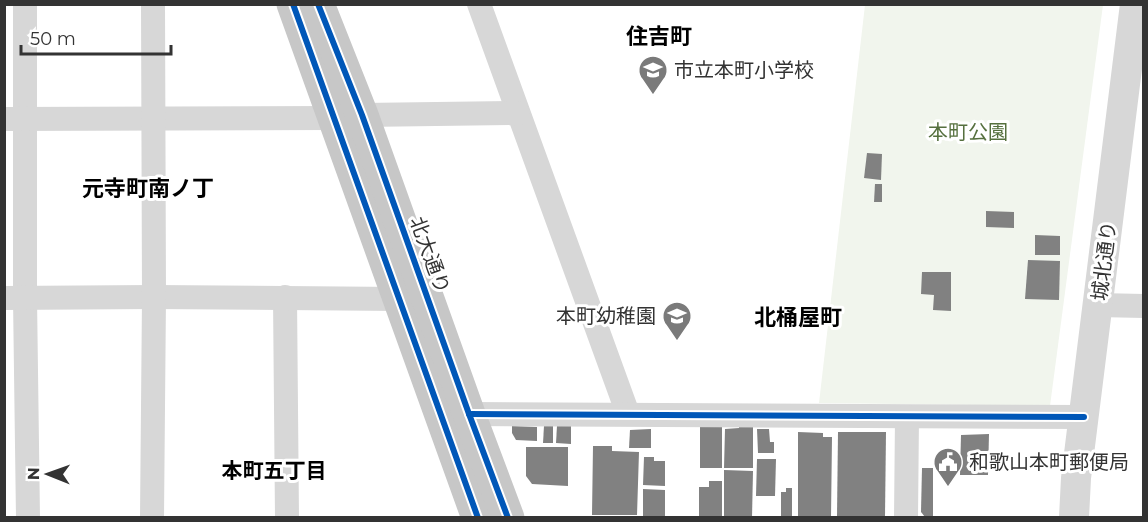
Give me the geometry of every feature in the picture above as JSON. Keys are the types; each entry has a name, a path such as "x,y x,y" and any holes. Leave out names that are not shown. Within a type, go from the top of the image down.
{"highway":[{"name":"北大通り","path":"293,4 348,116 469,414 508,518"},
{"name":"北大通り","path":"318,4 400,299 478,518"}],"street":[{"path":"25,4 15,119 15,298 28,518"},
{"path":"152,518 153,4"},
{"path":"479,4 628,414"},
{"name":"城北通り","path":"1074,518 1076,478 1098,305 1135,78 1134,4"},
{"path":"15,119 518,113"},
{"path":"285,297 287,518"},
{"path":"15,298 400,299"},
{"path":"1098,305 1143,306"},
{"path":"469,414 1084,417"},
{"path":"906,518 907,417"}],"green space":[{"name":"本町公園","path":"865,5 1103,5 1050,406 819,403"}],"building":[{"path":"867,153 882,154 881,180 864,178"},
{"path":"875,184 882,184 882,202 874,202"},
{"path":"986,211 1014,212 1014,228 986,227"},
{"path":"1035,235 1060,236 1060,255 1035,255"},
{"path":"1028,260 1060,261 1059,300 1025,299"},
{"path":"922,272 951,272 951,311 933,310 934,295 921,294"},
{"path":"739,425 753,425 753,468 724,468 725,429 739,428"},
{"path":"512,426 537,427 537,441 516,440 512,433"},
{"path":"544,426 553,426 553,443 543,443"},
{"path":"557,426 571,426 571,444 556,443"},
{"path":"700,426 722,426 722,468 700,468"},
{"path":"651,429 651,448 629,448 630,430"},
{"path":"757,429 769,429 770,442 774,442 774,453 758,453"},
{"path":"798,432 823,433 823,437 832,437 831,518 798,518"},
{"path":"838,432 886,432 885,516 837,516"},
{"path":"989,434 988,475 960,475 961,435"},
{"path":"593,446 612,446 612,451 639,452 637,515 592,515"},
{"path":"526,447 568,447 568,486 532,484 526,476"},
{"path":"644,457 654,457 654,461 665,461 665,486 643,485"},
{"path":"757,459 776,459 775,496 756,496"},
{"path":"922,468 933,468 933,517 925,517 921,512"},
{"path":"724,470 753,471 752,518 724,518"},
{"path":"709,481 722,481 722,518 699,518 699,487 709,487"},
{"path":"786,488 792,488 792,518 781,518 781,492 786,492"},
{"path":"643,489 665,490 665,518 643,518"}],"cycle path":[{"path":"293,4 478,518"},
{"path":"318,4 362,115 508,518"},
{"path":"469,414 1084,417"}],"place":[{"name":"市立本町小学校","path":"653,96"},
{"name":"本町幼稚園","path":"677,342"},
{"name":"和歌山本町郵便局","path":"948,488"}],"district":[{"name":"住吉町","path":"659,36"},
{"name":"元寺町南ノ丁","path":"148,188"},
{"name":"北桶屋町","path":"798,317"},
{"name":"本町五丁目","path":"274,471"}]}
